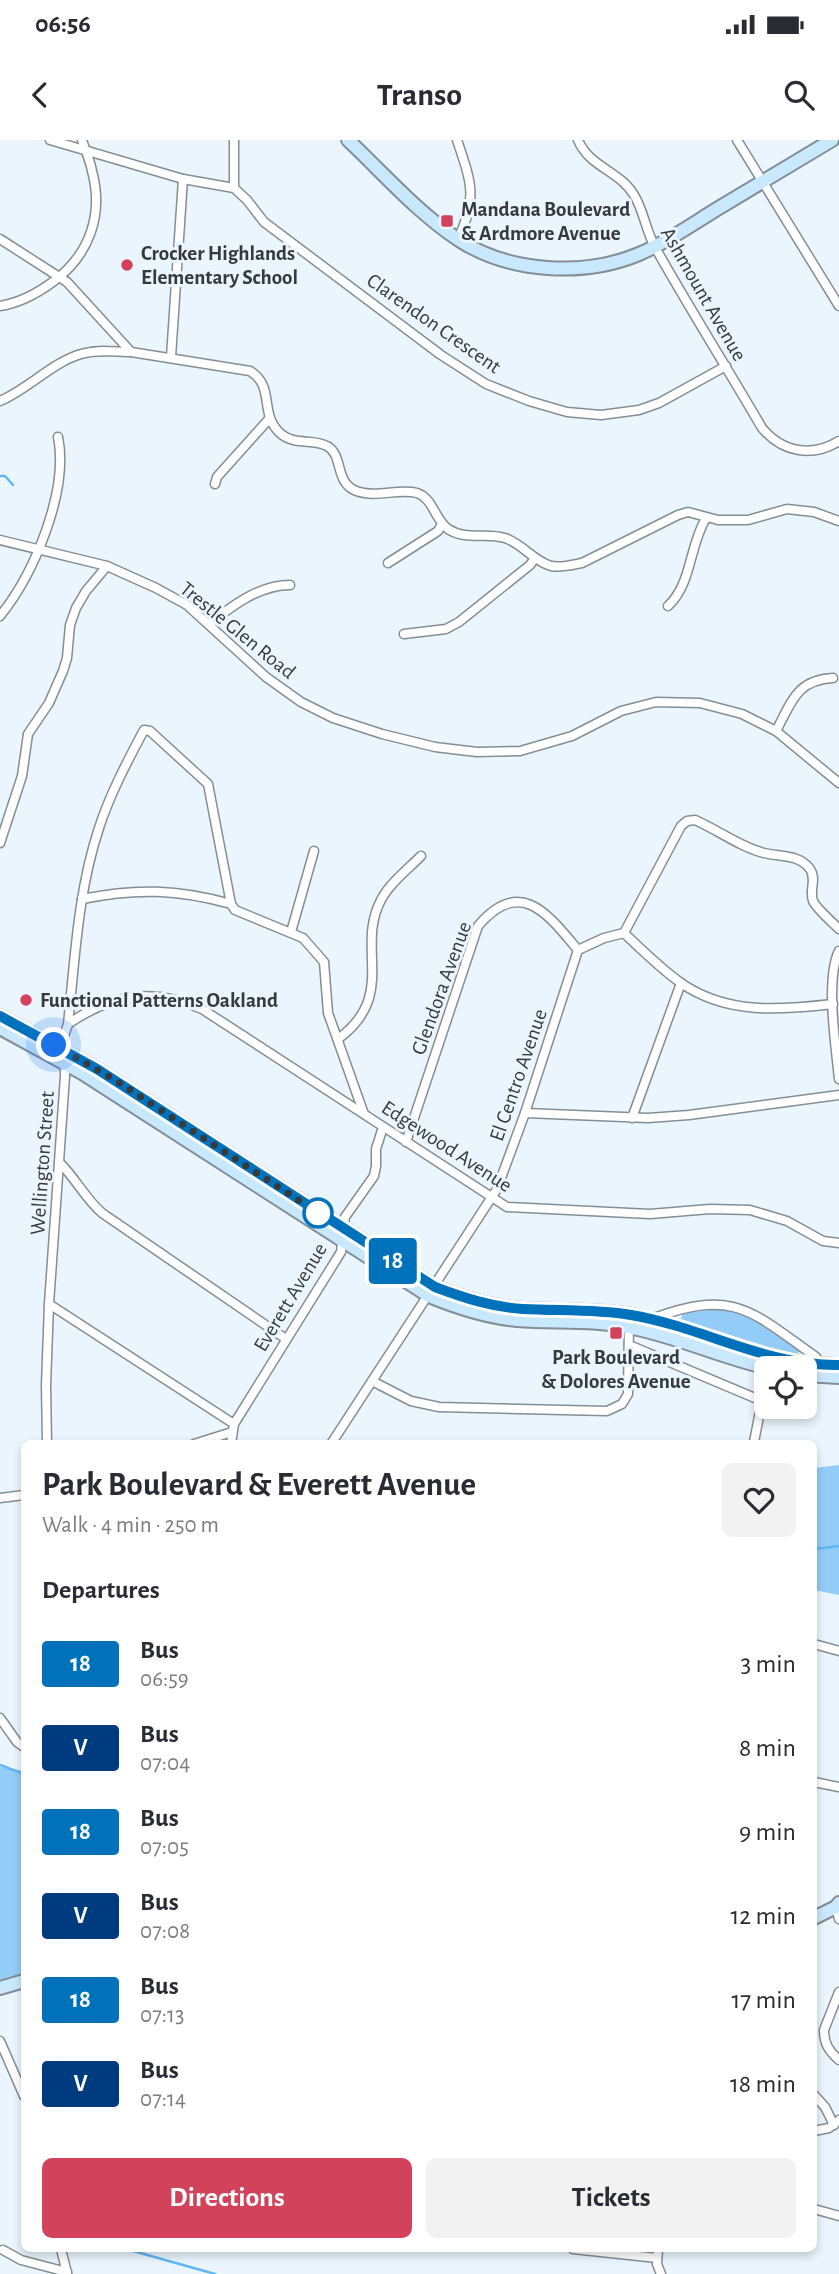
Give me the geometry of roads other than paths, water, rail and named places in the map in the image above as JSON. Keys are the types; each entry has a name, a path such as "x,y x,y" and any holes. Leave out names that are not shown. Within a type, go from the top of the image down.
{"main road":[{"path":"348,140 428,217 458,239 504,259 536,267 560,269 612,263 634,256 831,140"},
{"path":"0,1016 115,1093 432,1291 450,1305 491,1316 629,1321 652,1319 779,1359 839,1365"},
{"path":"0,1028 64,1057"},
{"path":"629,1321 754,1363"},
{"path":"817,1376 839,1377"},
{"path":"817,1917 838,1910"},
{"path":"0,1988 21,1982"}],"street":[{"path":"50,140 183,179 234,188 234,140"},
{"path":"0,306 27,298 59,277 76,261 87,245 92,227 95,190 82,140"},
{"path":"457,140 472,196 466,222 458,239"},
{"name":"Ashmount Avenue","path":"578,140 596,165 631,189 654,246 762,428 772,440 785,448 799,451 817,449 839,440"},
{"path":"737,140 837,300"},
{"path":"171,357 183,179"},
{"name":"Clarendon Crescent","path":"234,188 264,222 441,355 486,384 528,401 567,412 601,415 639,410 659,403 726,366"},
{"path":"0,239 67,282 131,352"},
{"path":"0,401 22,391 78,354 92,351 171,357 250,371 263,382 269,419 280,433 291,441 330,448 342,478 355,490 373,494 417,493 430,504 442,524 449,530 464,536 506,538 551,566 582,563 688,512 706,518 748,520 787,509 814,512 839,521"},
{"path":"215,484 217,477 269,419"},
{"path":"0,616 43,544 61,469 58,437"},
{"path":"668,606 677,598 683,587 699,529 706,518"},
{"path":"388,563 438,531 442,524"},
{"name":"Trestle Glen Road","path":"0,540 107,566 156,588 187,605 266,677 301,702 333,718 382,734 435,747 477,752 520,751 572,736 621,710 656,702 710,706 742,714 776,731 839,783"},
{"path":"404,634 446,629 459,622 530,565 535,558"},
{"path":"0,843 22,776 28,734 49,703 63,671 70,625 76,608 107,566"},
{"path":"209,624 245,598 279,585 290,585"},
{"path":"776,731 796,694 806,684 821,678 834,678"},
{"name":"Wellington Street","path":"47,1440 49,1304 60,1163 64,1036 68,1024 82,899 99,827 113,790 144,730 149,731 208,785 231,904"},
{"path":"578,950 604,938 624,933 681,826 687,821 695,820 750,849 793,857 803,862 811,870 814,880 813,900 839,929"},
{"path":"291,932 314,851"},
{"path":"338,1039 361,1018 371,993 374,968 373,924 381,899 421,856"},
{"path":"82,899 141,890 178,892 231,904 235,910 303,938 324,962 328,1013 364,1114"},
{"name":"Glendora Avenue","path":"407,1142 478,926 490,912 516,902 532,904 549,915 578,950"},
{"path":"624,933 681,983 713,1000 752,1009 791,1009 833,1004"},
{"name":"El Centro Avenue","path":"334,1440 497,1189 525,1113 578,950"},
{"path":"839,951 833,970 839,1079"},
{"path":"632,1118 681,983"},
{"name":"Edgewood Avenue","path":"68,1024 99,1006 118,999 161,995 181,999 202,1009 507,1207 650,1214 710,1209 750,1210 786,1221 823,1241 839,1243"},
{"path":"525,1113 632,1118 689,1115 839,1095"},
{"name":"Everett Avenue","path":"231,1440 233,1427 341,1252 345,1217 374,1176 376,1149 383,1127"},
{"path":"60,1163 74,1177 90,1202 102,1213 286,1339"},
{"path":"49,1304 233,1427"},
{"path":"652,1319 677,1310 725,1304 738,1307 763,1320 816,1357 821,1365"},
{"path":"372,1381 411,1401 439,1407 607,1411 622,1404 628,1395 629,1321"},
{"path":"629,1345 762,1401 754,1440"},
{"path":"203,1440 233,1427"},
{"path":"0,1498 21,1495"},
{"path":"817,1645 839,1651"},
{"path":"0,1718 21,1745"},
{"path":"817,1783 839,1787"},
{"path":"839,1992 824,2030 828,2049 839,2060"},
{"path":"0,2041 21,2089"},
{"path":"817,2098 836,2123 817,2130"},
{"path":"817,2210 839,2216"},
{"path":"3,2250 21,2260 67,2273 62,2252"},
{"path":"636,2252 657,2253 661,2274"}],"waterway":[{"path":"0,476 5,476 13,485"},
{"path":"817,1549 839,1546"},
{"path":"0,1765 21,1773"},
{"path":"137,2252 215,2274"}],"place":[{"name":"Mandana Boulevard & Ardmore Avenue","path":"447,221"},
{"name":"Crocker Highlands Elementary School","path":"127,265"},
{"name":"Functional Patterns Oakland","path":"26,1000"},
{"name":"Park Boulevard & Dolores Avenue","path":"616,1333"}]}
